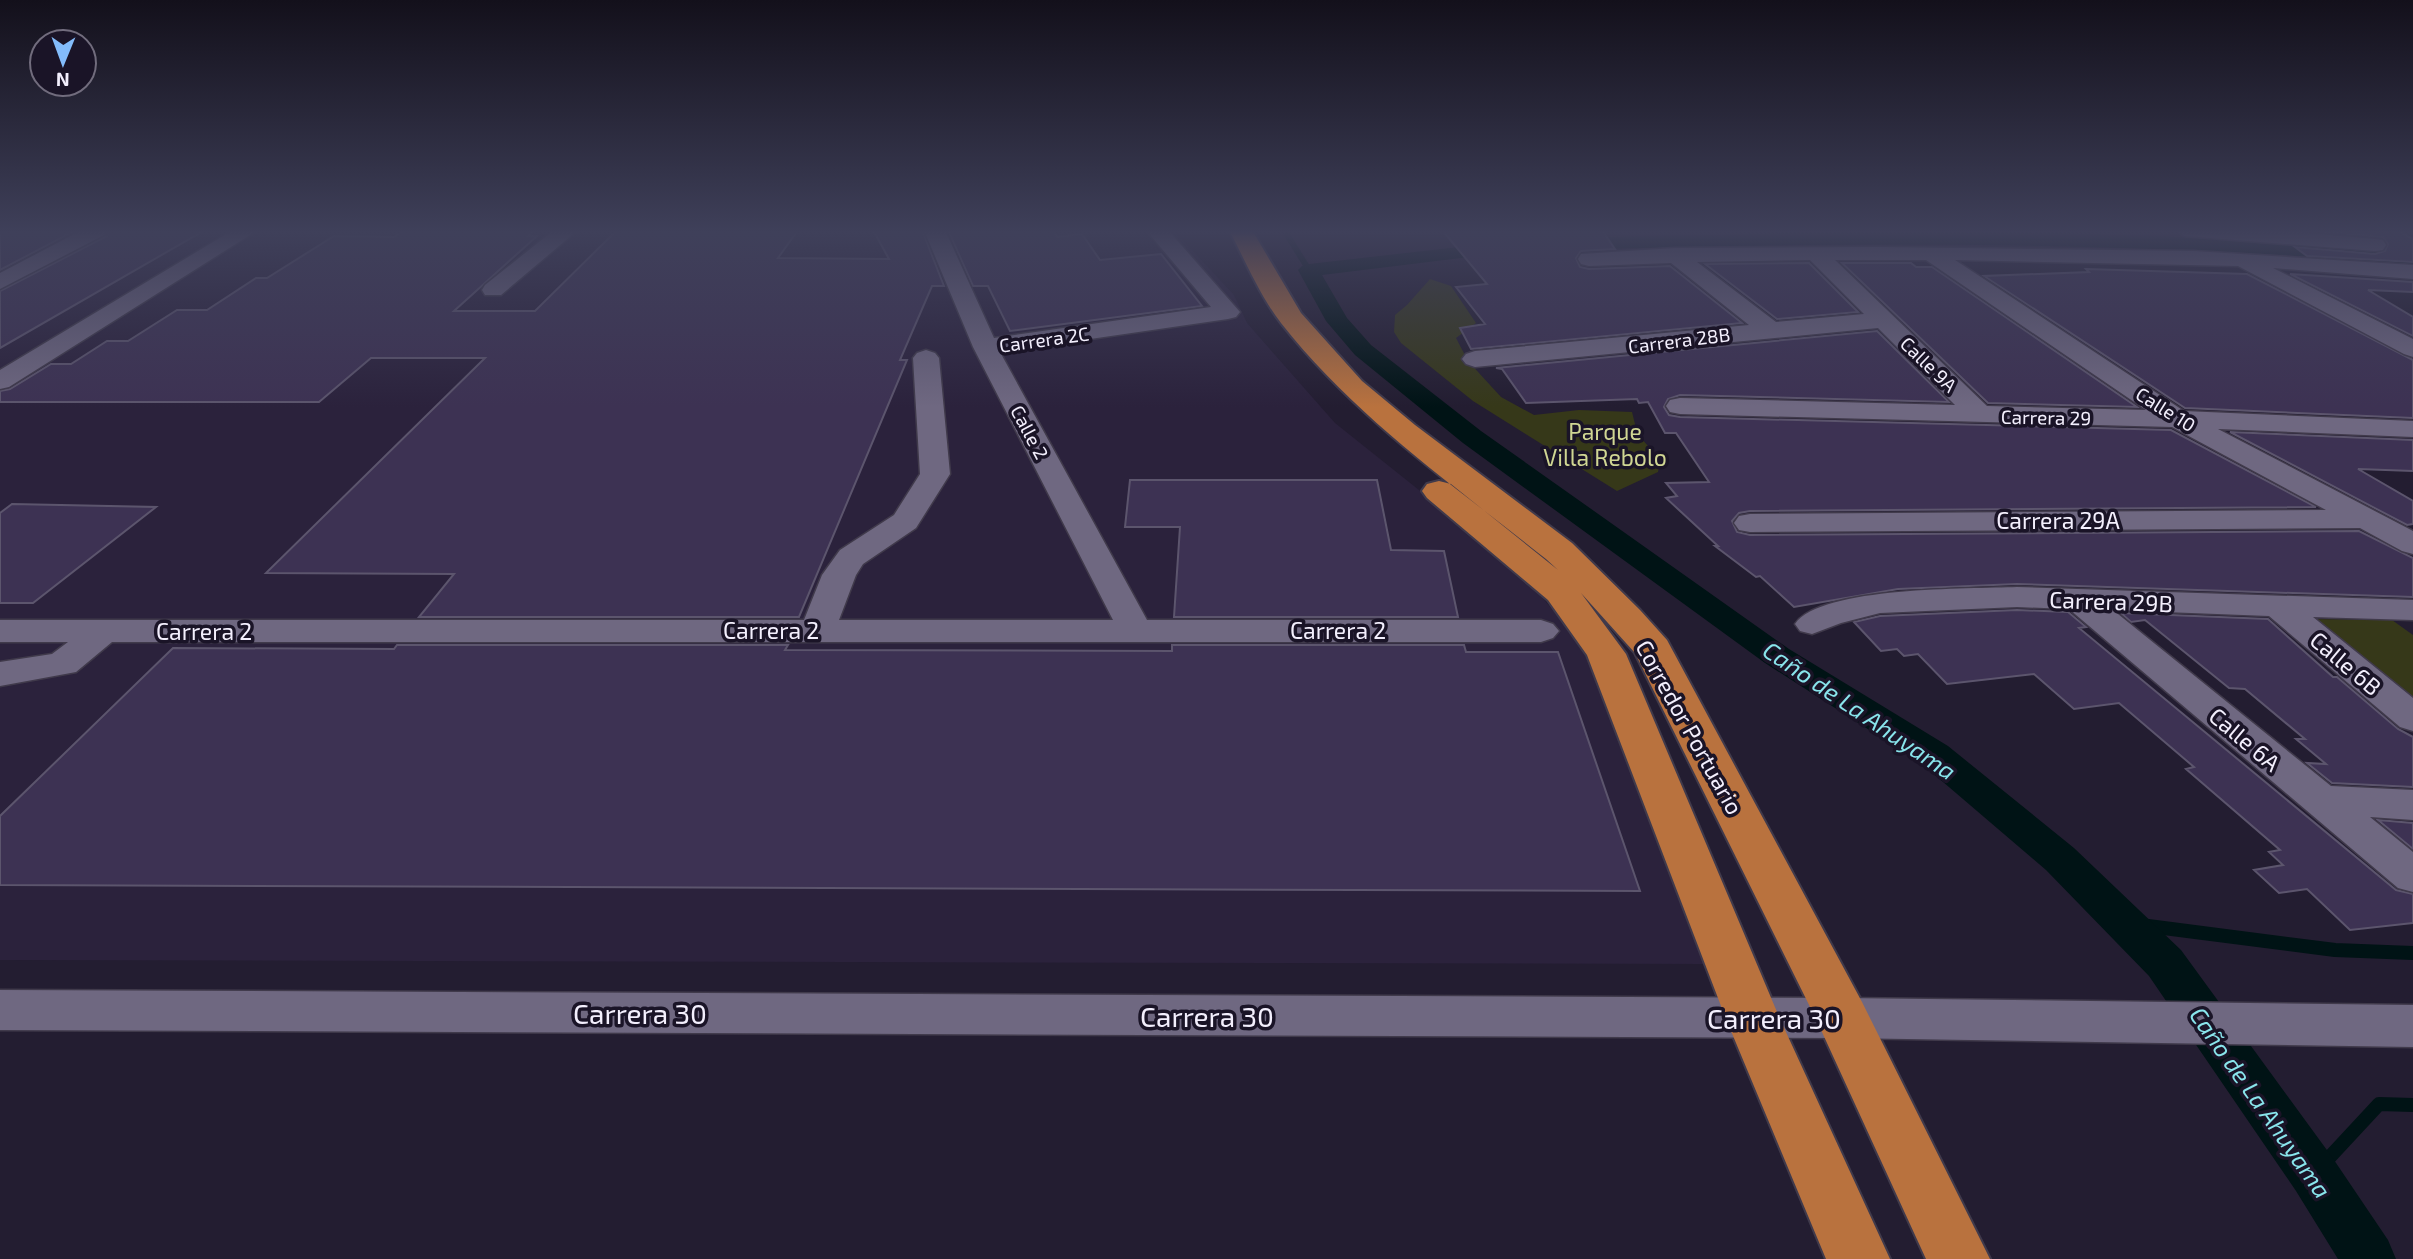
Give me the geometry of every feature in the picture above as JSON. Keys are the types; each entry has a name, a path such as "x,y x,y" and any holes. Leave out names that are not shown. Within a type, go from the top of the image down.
{"main road":[{"name":"Corredor Portuario","path":"1246,289 1258,312 1326,395 1357,427 1561,592 1606,654 1753,1019 1858,1259"},
{"name":"Corredor Portuario","path":"1253,289 1258,312 1404,432 1559,551 1609,599 1653,649 1843,1018 1958,1259"}],"street":[{"path":"2,364 43,336 124,289"},
{"path":"2,364 73,336 151,289"},
{"name":"Calle 2","path":"960,289 985,347 1135,630"},
{"path":"1229,289 1258,312"},
{"path":"1718,289 1769,329"},
{"name":"Calle 9A","path":"1852,289 1982,415"},
{"name":"Calle 10","path":"1984,289 2178,419 2413,544"},
{"path":"2296,289 2413,349"},
{"name":"Carrera 2C","path":"985,347 1258,312"},
{"name":"Carrera 28B","path":"1475,359 1884,320"},
{"path":"43,336 73,336"},
{"path":"818,630 839,575 850,557 905,521 935,474 926,358"},
{"name":"Carrera 29","path":"1680,406 2178,419 2413,429"},
{"name":"Carrera 29A","path":"1750,523 2367,519"},
{"name":"Carrera 29B","path":"1812,624 1829,615 1880,603 2017,597 2398,609"},
{"name":"Calle 6A","path":"2079,600 2413,876"},
{"name":"Calle 6B","path":"2280,607 2413,718"},
{"path":"2398,609 2413,630"},
{"path":"0,674 63,664 103,631"},
{"name":"Carrera 2","path":"0,632 1541,631"},
{"path":"2319,800 2413,804"},
{"name":"Carrera 30","path":"0,1010 1843,1018 2413,1026"}],"shaded area":[{"path":"0,289 1228,289 1234,295 1247,323 1335,423 1518,569 1589,653 1706,964 0,960"}],"green space":[{"name":"Parque Villa Rebolo","path":"1421,289 1453,289 1476,323 1456,338 1468,361 1501,397 1534,415 1579,410 1632,412 1639,434 1656,455 1658,472 1617,491 1473,401 1401,343 1394,332 1395,315"},
{"path":"2305,619 2392,620 2413,635 2413,710"}],"building":[{"path":"4,289 103,289 0,348 0,291"},
{"path":"240,289 479,289 454,311 535,311 558,289 931,289 900,360 907,360 799,617 419,617 454,574 266,573 485,358 371,358 319,402 0,402 0,391 10,389 51,364 71,364 107,341 128,341 177,310 207,310"},
{"path":"989,289 1188,289 1202,306 1010,331"},
{"path":"1457,289 1699,289 1742,323 1471,349 1460,328 1485,324"},
{"path":"1737,289 1835,289 1858,312 1777,319"},
{"path":"1869,289 1964,289 2137,407 1988,403"},
{"path":"2003,289 2275,289 2413,360 2413,418 2185,408"},
{"path":"2319,289 2413,289 2413,292 2368,290 2413,317 2413,336"},
{"path":"1877,331 1949,402 1680,395 1668,399 1664,407 1669,415 1680,417 2171,430 2316,507 1750,511 1739,513 1732,521 1737,532 1750,535 2359,531 2413,558 2413,597 2017,584 1898,589 1794,607 1760,576 1756,577 1715,546 1718,546 1666,498 1677,496 1666,483 1709,482 1676,433 1665,433 1648,402 1639,403 1637,399 1526,403 1502,369 1496,368"},
{"path":"2230,432 2413,440 2413,471 2358,469 2413,501 2413,524 2407,525"},
{"path":"1130,480 1377,480 1391,550 1444,551 1458,617 1174,617 1180,527 1125,527"},
{"path":"12,504 156,507 33,603 0,603 0,513"},
{"path":"2017,610 2068,612 2086,627 2079,628 2396,890 2413,894 2413,923 2350,930 2307,889 2279,893 2254,870 2283,865 2269,852 2280,850 2186,769 2194,767 2119,703 2074,709 2034,674 1947,684 1918,654 1904,656 1897,649 1881,651 1854,622 1880,616"},
{"path":"2121,613 2268,619 2333,677 2337,677 2398,729 2413,737 2413,787 2332,783 2307,763 2326,764 2296,739 2305,739 2245,689 2229,688 2145,620 2131,622"},
{"path":"397,645 788,645 785,650 1172,651 1172,645 1464,645 1466,652 1558,652 1640,891 0,885 0,816 173,648 394,649"},
{"path":"2378,820 2413,823 2413,849"}],"waterway":[{"name":"Caño de La Ahuyama","path":"1319,289 1337,321 1363,350 1472,437 1777,656 1935,755 2060,859 2165,963 2314,1174 2369,1259"},
{"path":"2125,923 2335,950 2413,953"},
{"path":"2314,1174 2379,1104 2413,1105"}]}
